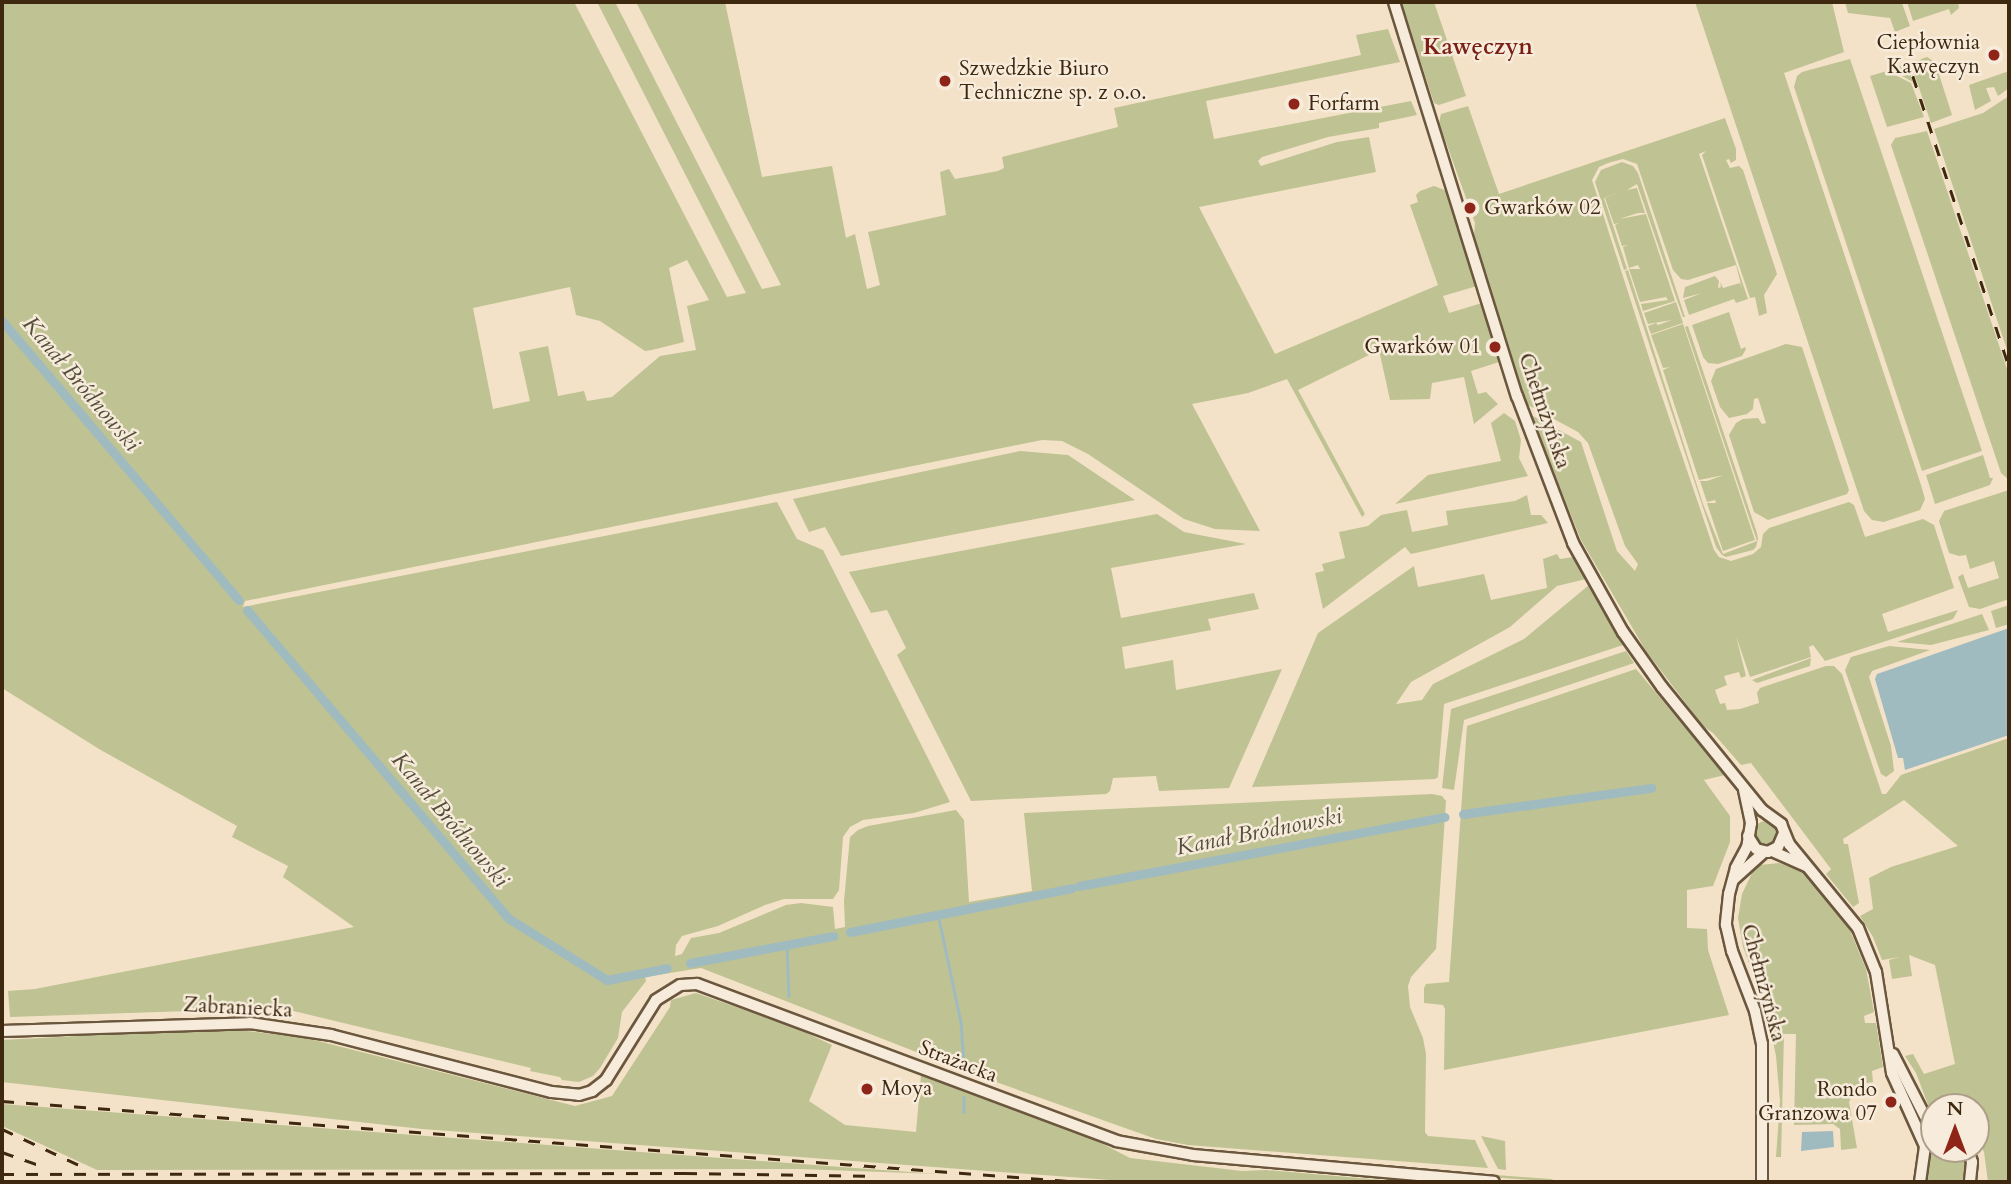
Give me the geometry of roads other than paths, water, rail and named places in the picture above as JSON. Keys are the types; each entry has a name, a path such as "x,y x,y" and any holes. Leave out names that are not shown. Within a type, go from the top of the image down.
{"main road":[{"name":"Strażacka","path":"468,1070 567,1095 592,1091 606,1080 656,1000 680,985 697,984 1116,1141 1193,1155 1494,1182"},
{"name":"Zabraniecka","path":"2,1031 250,1023 331,1035 468,1070"},
{"path":"1920,1182 1924,1163"},
{"path":"1970,1182 1972,1163"}],"street":[{"name":"Chełmżyńska","path":"1394,2 1533,441 1573,543 1623,632 1662,687 1744,790 1764,812 1774,818"},
{"name":"Chełmżyńska","path":"1744,790 1751,817 1747,848 1728,899 1726,925 1730,946 1755,1011 1761,1038 1762,1182"},
{"path":"1810,868 1753,846 1749,831 1760,817 1774,818 1781,824 1789,844 1810,868 1850,917 1869,950 1892,1073 1920,1126"},
{"path":"1734,879 1754,857 1780,845 1784,833"},
{"path":"1889,1047 1920,1107"}],"water":[{"path":"2009,628 2009,735 1905,770 1903,758 1898,758 1875,679 1877,674"},
{"path":"1833,1131 1834,1147 1801,1151 1802,1132"}],"waterway":[{"name":"Kanał Bródnowski","path":"2,321 239,600"},
{"name":"Kanał Bródnowski","path":"247,610 508,918 607,980 667,968"},
{"name":"Kanał Bródnowski","path":"1463,814 1651,788"},
{"name":"Kanał Bródnowski","path":"1079,886 1445,817"},
{"name":"Kanał Bródnowski","path":"850,932 1072,888"},
{"path":"938,914 961,1022 964,1063"},
{"name":"Kanał Bródnowski","path":"690,963 833,936"},
{"path":"787,945 789,996"},
{"path":"964,1097 964,1112"}],"railway":[{"path":"1913,76 2009,366"},
{"path":"2,1101 1082,1182"},
{"path":"2,1129 83,1167"},
{"path":"2,1152 42,1166"},
{"path":"2,1174 685,1173 866,1176"}],"place":[{"name":"Ciepłownia Kawęczyn","path":"1994,55"},
{"name":"Szwedzkie Biuro Techniczne sp. z o.o.","path":"945,81"},
{"name":"Forfarm","path":"1294,104"},
{"name":"Gwarków 02","path":"1470,208"},
{"name":"Gwarków 01","path":"1495,347"},
{"name":"Moya","path":"867,1089"},
{"name":"Rondo Granzowa 07","path":"1891,1102"}],"district":[{"name":"Kawęczyn","path":"1478,47"}]}
